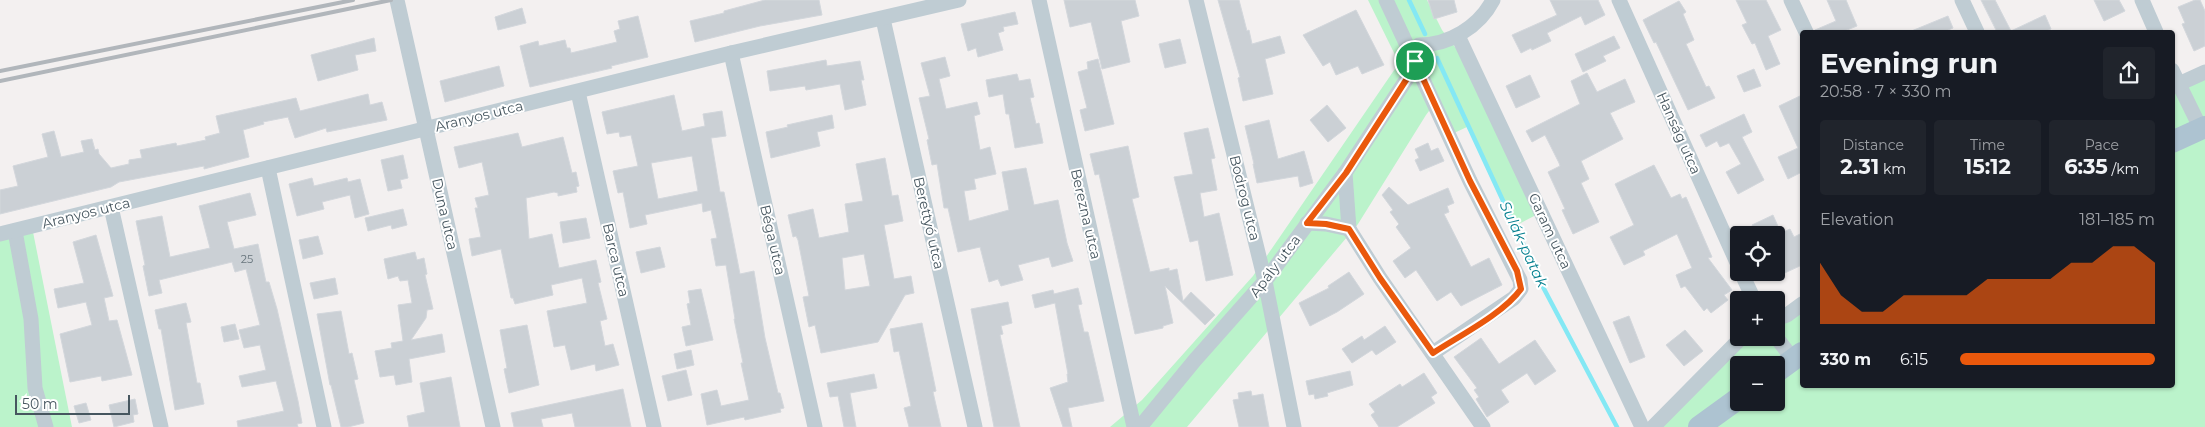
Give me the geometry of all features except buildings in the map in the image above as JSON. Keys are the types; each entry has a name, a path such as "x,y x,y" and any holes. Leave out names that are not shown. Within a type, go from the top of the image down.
{"main road":[{"path":"2175,141 2203,128"},
{"path":"1699,427 1730,405"}],"street":[{"name":"Duna utca","path":"397,0 493,427"},
{"name":"Aranyos utca","path":"7,232 731,54 959,0"},
{"name":"Berezna utca","path":"1039,0 1134,427"},
{"name":"Bodrog utca","path":"1196,0 1265,281 1294,427"},
{"path":"1386,0 1470,181 1517,271 1521,289 1514,298 1498,310 1433,353"},
{"path":"1400,31 1409,42 1417,44 1428,45 1447,41 1458,36 1477,21 1492,0"},
{"name":"Hanság utca","path":"1619,0 1730,246"},
{"path":"1791,0 1805,30"},
{"path":"1962,0 1976,30"},
{"path":"2142,0 2155,30"},
{"name":"Berettyó utca","path":"883,18 974,427"},
{"name":"Garam utca","path":"1458,36 1642,427"},
{"name":"Apály utca","path":"1140,427 1194,360 1234,318 1265,281 1346,173 1408,77 1415,61 1428,45"},
{"name":"Béga utca","path":"731,54 815,427"},
{"path":"2175,80 2205,72"},
{"path":"2175,82 2203,128"},
{"name":"Barca utca","path":"578,92 654,427"},
{"path":"268,168 324,427"},
{"path":"1346,173 1349,229 1380,278 1483,427"},
{"path":"111,207 161,427"},
{"path":"1307,223 1326,224 1349,229"},
{"path":"7,232 31,320 35,388 46,427"},
{"path":"1785,316 1800,305"},
{"path":"1653,427 1733,346"},
{"path":"1782,346 1791,361"}],"green space":[{"path":"1368,0 1427,0 1442,30 1461,55 1536,215 1515,226 1467,127 1454,133 1438,99 1358,224 1187,427 1110,427 1142,400 1253,276 1399,63"},
{"path":"2205,78 2205,427 1659,427 1739,346 1785,346 1785,316 1800,309 1800,388 2175,388 2175,93"},
{"path":"33,232 72,427 0,427 0,239"}],"waterway":[{"name":"Sulák-patak","path":"1409,0 1425,34"},
{"name":"Sulák-patak","path":"1437,58 1543,287 1617,427"}],"railway":[{"path":"0,71 353,0"},
{"path":"0,81 391,0"}],"route":[{"path":"1415,61 1470,181 1517,271 1521,289 1514,298 1498,310 1433,353 1380,278 1349,229 1326,224 1307,223 1346,173 1408,77 1415,61"}]}
